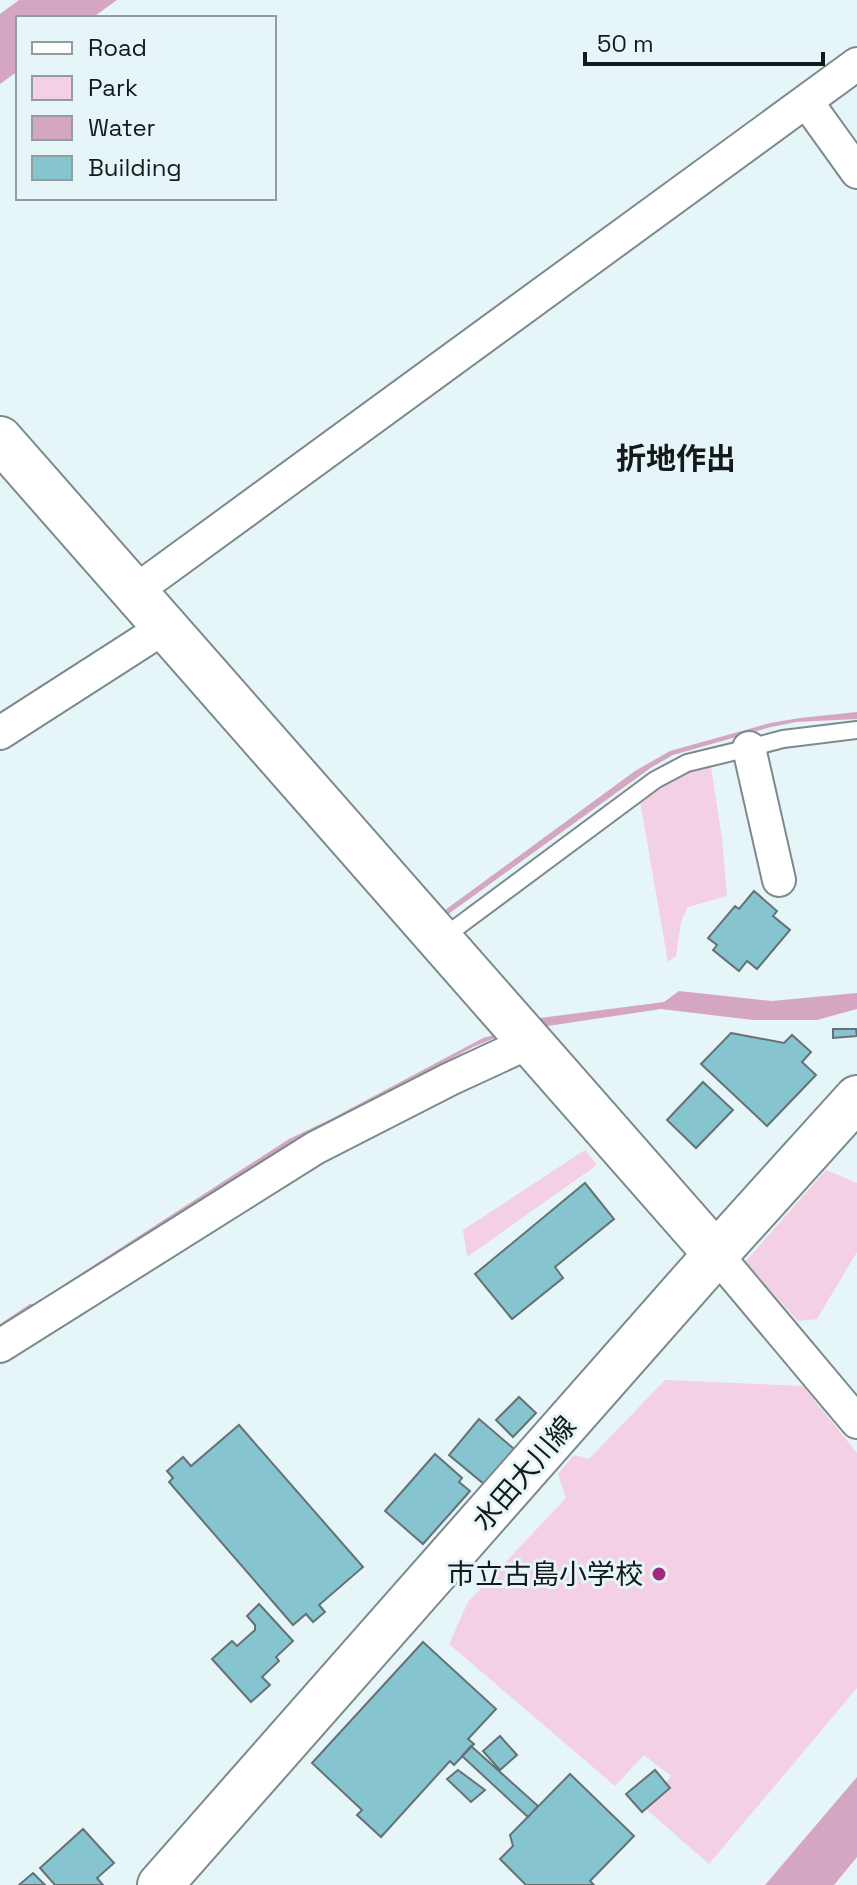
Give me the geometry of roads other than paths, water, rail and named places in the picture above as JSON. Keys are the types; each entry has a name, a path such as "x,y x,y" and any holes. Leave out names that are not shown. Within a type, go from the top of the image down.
{"street":[{"path":"134,592 857,64"},
{"path":"806,101 857,172"},
{"path":"0,439 716,1254 857,1422"},
{"path":"0,733 165,627"},
{"path":"749,748 779,880"},
{"path":"0,1346 315,1148 530,1042"},
{"name":"水田大川線","path":"160,1885 857,1098"}],"lane":[{"path":"440,940 655,780 687,763 783,739 857,730"}],"water":[{"path":"19,0 117,0 95,16 16,16 16,72 0,84 0,14"},
{"path":"857,712 857,719 796,722 673,755 447,915 445,910 635,771 670,751 770,723"},
{"path":"679,991 772,1001 857,993 857,1009 817,1020 753,1020 661,1009 541,1027 540,1018 664,1002"},
{"path":"494,1035 495,1038 331,1124 0,1330 0,1324 30,1304 289,1139"},
{"path":"857,1777 857,1857 834,1885 765,1885"}],"place":[{"name":"市立古島小学校","path":"659,1574"}],"district":[{"name":"折地作出","path":"676,458"}]}
